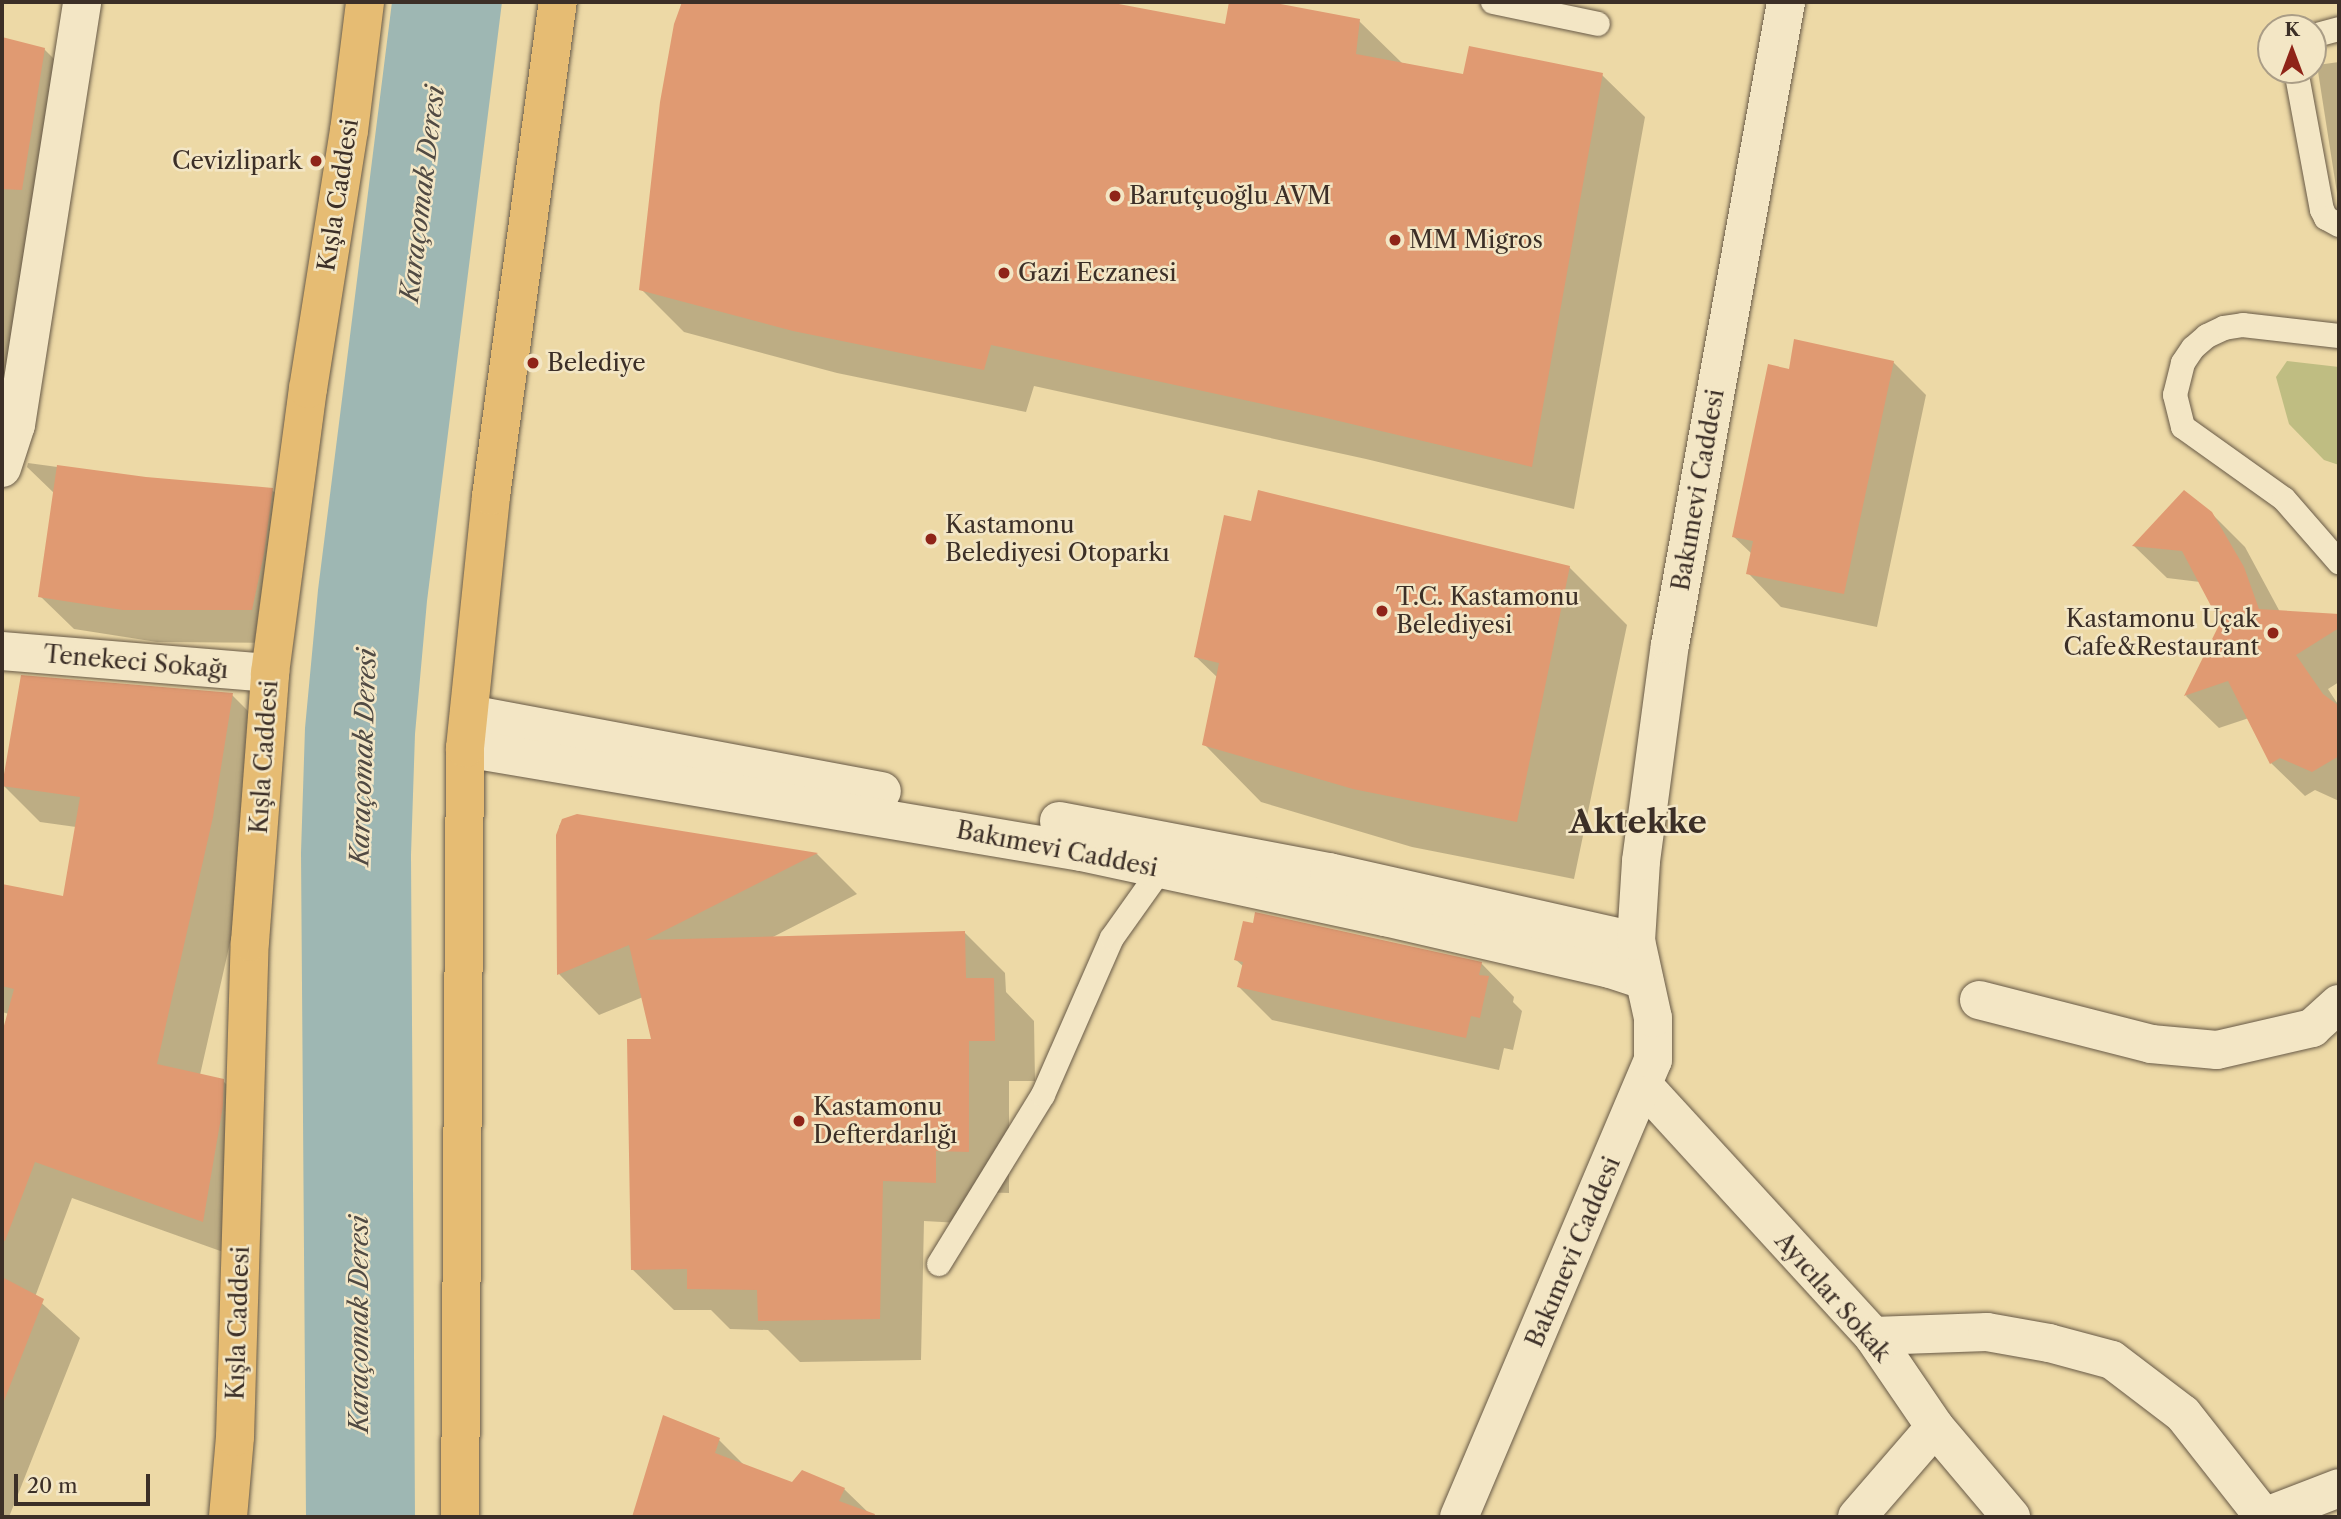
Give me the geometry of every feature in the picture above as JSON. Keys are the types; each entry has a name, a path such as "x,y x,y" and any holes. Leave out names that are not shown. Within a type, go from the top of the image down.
{"main road":[{"name":"Kışla Caddesi","path":"228,1517 235,1437 250,942 271,673 308,389 349,131 365,2"},
{"path":"460,1517 467,731 491,496 558,2"}],"street":[{"path":"2,468 16,425 82,2"},
{"name":"Bakımevi Caddesi","path":"1459,1517 1653,1060 1653,1018 1636,941 1641,861 1670,645 1786,2"},
{"name":"Tenekeci Sokağı","path":"2,651 271,673"},
{"path":"467,731 1329,872 1636,941"},
{"name":"Bakımevi Caddesi","path":"467,731 1161,869 1610,968 1644,980"},
{"path":"1979,1000 2151,1044 2217,1050 2312,1028 2337,1013"},
{"name":"Ayıcılar Sokak","path":"1644,1086 1873,1336 1935,1427 2011,1517"},
{"path":"1873,1336 1987,1332 2049,1343 2112,1360 2183,1414 2264,1517 2339,1488"},
{"path":"1857,1517 1935,1427"}],"lane":[{"path":"1493,2 1598,24"},
{"path":"2299,84 2322,210 2326,218 2339,225"},
{"path":"2339,336 2243,325 2224,328 2207,335 2193,348 2183,363 2175,395 2183,427 2284,499 2339,562"},
{"path":"939,1264 1043,1095 1112,938 1161,869"}],"shaded area":[{"path":"2287,361 2339,367 2339,465 2324,460 2289,424 2276,377"}],"water":[{"name":"Karaçomak Deresi","path":"392,2 502,2 427,601 415,734 411,855 415,1517 306,1517 301,853 305,728 318,590"}],"building":[{"name":"Barutçuoğlu AVM","path":"682,2 1108,2 1225,24 1229,2 1270,2 1360,19 1356,54 1463,74 1469,46 1603,73 1532,467 1322,417 991,345 984,370 793,331 639,290 660,102 674,24"},
{"path":"2,37 45,48 22,190 2,189"},
{"path":"1794,339 1894,361 1844,594 1746,574 1753,541 1732,537 1768,364 1789,369"},
{"path":"57,465 146,477 273,488 264,554 252,610 123,610 38,597"},
{"name":"T.C. Kastamonu Belediyesi","path":"1258,490 1570,566 1517,822 1353,789 1202,745 1219,663 1194,657 1224,515 1251,521"},
{"name":"Kastamonu Uçak Cafe&Restaurant","path":"2184,490 2212,512 2244,567 2259,609 2339,614 2339,628 2296,655 2323,694 2339,706 2339,756 2312,772 2280,758 2270,764 2228,681 2184,696 2220,623 2182,551 2132,546"},
{"path":"21,675 233,693 213,817 157,1064 224,1079 223,1106 203,1222 35,1162 5,1241 2,1240 2,1033 14,989 2,986 2,884 63,896 80,797 2,786"},
{"name":"Kastamonu Defterdarlığı","path":"577,814 818,853 646,940 965,931 966,978 994,978 995,1041 969,1041 969,1152 936,1151 936,1183 883,1181 880,1319 758,1321 757,1290 687,1289 687,1269 631,1270 627,1039 651,1039 629,945 557,975 556,835 562,819"},
{"path":"1255,912 1482,962 1479,975 1489,976 1480,1018 1471,1016 1466,1038 1237,987 1243,962 1234,960 1243,921 1253,923"},
{"path":"2,1277 44,1299 4,1401 2,1400"},
{"path":"663,1415 720,1438 715,1453 792,1482 802,1470 845,1488 839,1501 875,1514 874,1517 632,1517"}],"place":[{"name":"Cevizlipark","path":"316,161"},
{"name":"Barutçuoğlu AVM","path":"1115,196"},
{"name":"MM Migros","path":"1395,240"},
{"name":"Gazi Eczanesi","path":"1004,273"},
{"name":"Belediye","path":"533,363"},
{"name":"Kastamonu Belediyesi Otoparkı","path":"931,539"},
{"name":"T.C. Kastamonu Belediyesi","path":"1382,611"},
{"name":"Kastamonu Uçak Cafe&Restaurant","path":"2273,633"},
{"name":"Kastamonu Defterdarlığı","path":"799,1121"}],"district":[{"name":"Aktekke","path":"1638,822"}]}
